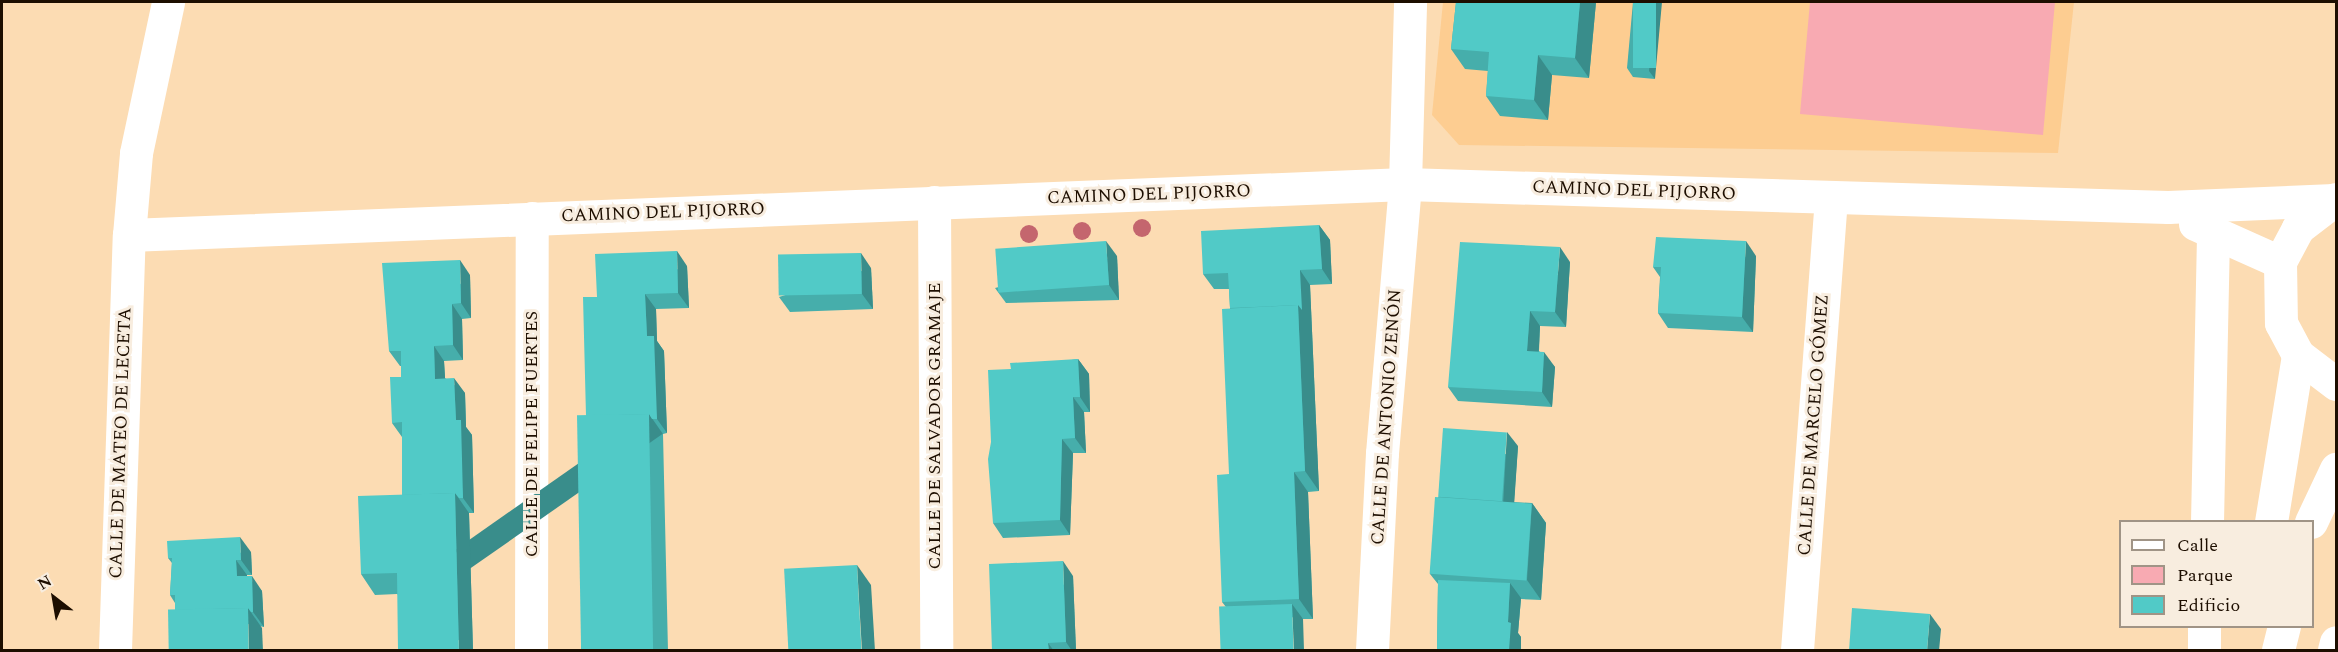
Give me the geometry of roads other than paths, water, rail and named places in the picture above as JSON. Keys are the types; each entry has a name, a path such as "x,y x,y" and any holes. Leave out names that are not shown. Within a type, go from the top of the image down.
{"street":[{"name":"CALLE DE MATEO DE LECETA","path":"115,651 129,235 136,153 168,2"},
{"name":"CALLE DE ANTONIO ZENÓN","path":"1372,651 1382,453 1405,184 1410,2"},
{"name":"CAMINO DEL PIJORRO","path":"129,235 1405,184 1831,199 2168,207 2335,200"},
{"name":"CALLE DE MARCELO GÓMEZ","path":"1797,651 1831,199"},
{"path":"2335,200 2298,228 2280,262 2281,323 2298,355 2337,384"},
{"name":"CALLE DE SALVADOR GRAMAJE","path":"934,202 936,651"},
{"name":"CAMINO DEL PIJORRO","path":"2168,207 2213,234 2280,262"},
{"name":"CALLE DE FELIPE FUERTES","path":"531,651 532,218"},
{"path":"2207,520 2213,234"},
{"path":"2271,520 2298,355"},
{"path":"2312,520 2337,469"},
{"path":"2204,628 2204,651"},
{"path":"2268,651 2269,628"},
{"path":"2278,651 2284,628"},
{"path":"2334,651 2337,642"}]}
